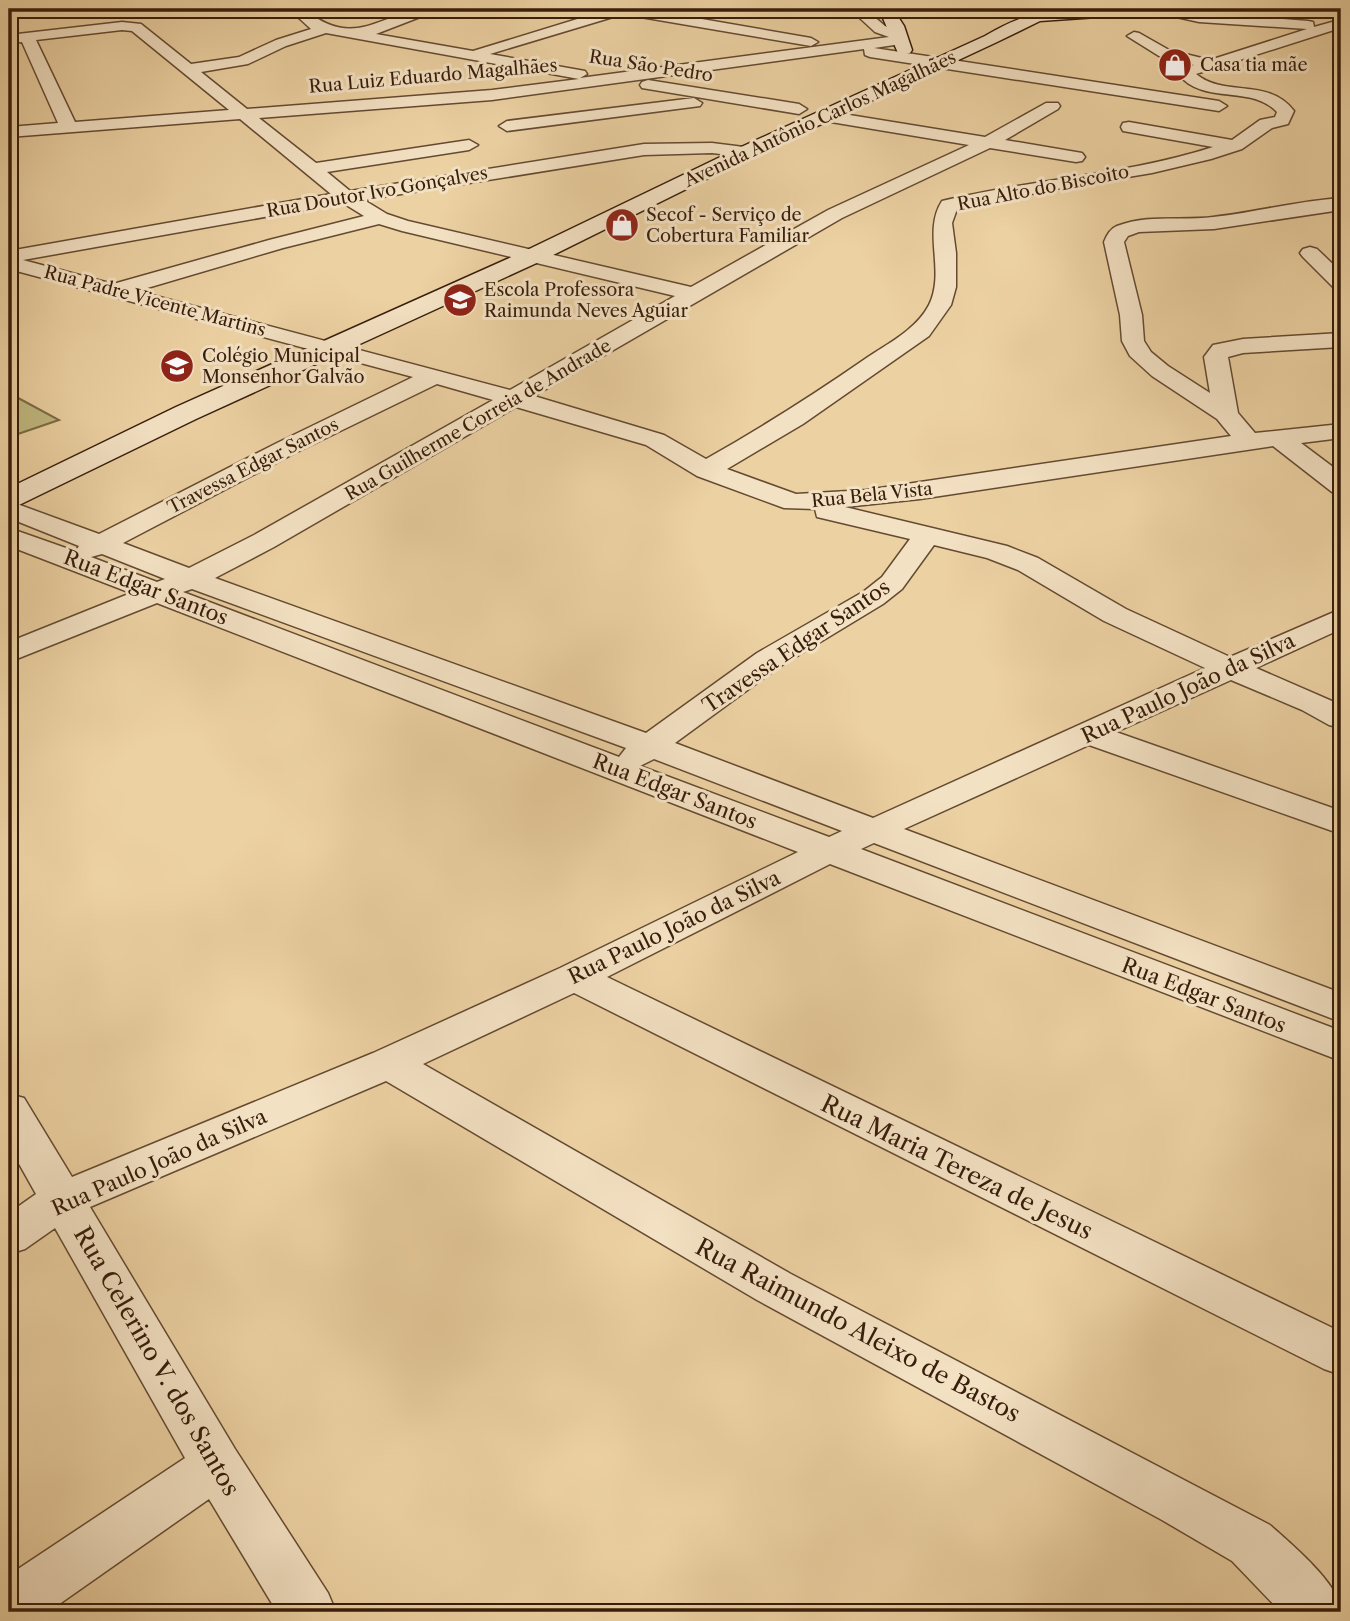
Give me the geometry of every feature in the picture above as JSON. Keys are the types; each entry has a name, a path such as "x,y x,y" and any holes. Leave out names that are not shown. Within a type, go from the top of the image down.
{"main road":[{"path":"886,9 899,42"},
{"path":"899,42 904,19 901,9"},
{"path":"994,19 1021,15 1141,9"},
{"name":"Avenida Antônio Carlos Magalhães","path":"9,499 186,413 533,256 746,152 940,62 1021,15"},
{"name":"Avenida Antônio Carlos Magalhães","path":"57,451 799,109 899,42 926,43"}],"street":[{"name":"Rua São Pedro","path":"296,9 315,25 325,29 799,109"},
{"path":"359,35 428,9"},
{"path":"471,55 623,9 847,48"},
{"path":"857,9 899,42 940,62 1236,109"},
{"path":"1159,9 1199,19 1337,27"},
{"path":"9,39 127,25 136,27 345,197 380,218 443,236 696,295"},
{"path":"1133,36 1164,53 1207,64 1337,27"},
{"path":"186,69 243,61 281,43 325,29"},
{"path":"27,37 68,126"},
{"path":"522,40 561,47"},
{"name":"Rua Luiz Eduardo Magalhães","path":"9,132 492,95 899,42"},
{"path":"624,60 676,70"},
{"name":"Rua Alto do Biscoito","path":"706,470 794,419 921,331 940,305 945,287 946,253 942,223 949,205 1056,183 1152,168 1236,145 1260,119 1282,120 1286,111 1265,97 1205,86 1191,80 1186,74 1207,64"},
{"path":"507,126 668,108 715,96"},
{"name":"Rua Guilherme Correia de Andrade","path":"9,653 191,579 264,541 835,214 987,143 1052,106"},
{"path":"825,116 1076,157"},
{"path":"1129,127 1236,145"},
{"path":"313,170 469,145"},
{"name":"Rua Doutor Ivo Gonçalves","path":"9,257 345,197 620,153 716,147 746,152"},
{"path":"1248,441 1226,414 1160,372 1142,356 1133,341 1131,315 1117,264 1115,237 1131,228 1214,223 1296,207 1341,204"},
{"path":"116,290 276,244 380,218"},
{"path":"1310,253 1341,284"},
{"name":"Rua Padre Vicente Martins","path":"9,263 301,340"},
{"name":"Rua Bela Vista","path":"301,340 655,440 706,470 793,502 866,498 1248,441 1341,431"},
{"path":"1226,414 1216,357 1221,350 1230,347 1341,340"},
{"name":"Travessa Edgar Santos","path":"72,559 286,448 435,376"},
{"path":"1279,438 1341,486"},
{"path":"793,502 997,552 1028,564 1115,615 1341,718"},
{"name":"Rua Edgar Santos","path":"9,509 191,579 651,746 875,831 1295,1010 1341,1047"},
{"name":"Rua Edgar Santos","path":"9,536 828,851 1295,1010 1341,1008"},
{"name":"Travessa Edgar Santos","path":"618,769 768,660 892,583 927,536"},
{"name":"Rua Paulo João da Silva","path":"9,1236 62,1200 388,1063 574,977 828,851 1090,734 1227,667 1341,618"},
{"path":"1090,734 1341,823"},
{"name":"Rua Maria Tereza de Jesus","path":"574,977 1341,1355"},
{"name":"Rua Raimundo Aleixo de Bastos","path":"388,1063 774,1287 1169,1496 1251,1543 1281,1571 1315,1612"},
{"name":"Rua Celerino V. dos Santos","path":"9,1108 217,1465 308,1612"},
{"path":"9,1606 217,1465"}],"shaded area":[{"path":"9,393 59,420 9,437"}],"place":[{"name":"Casa tia mãe","path":"1175,65"},
{"name":"Secof - Serviço de Cobertura Familiar","path":"622,225"},
{"name":"Escola Professora Raimunda Neves Aguiar","path":"460,300"},
{"name":"Colégio Municipal Monsenhor Galvão","path":"177,366"}]}
